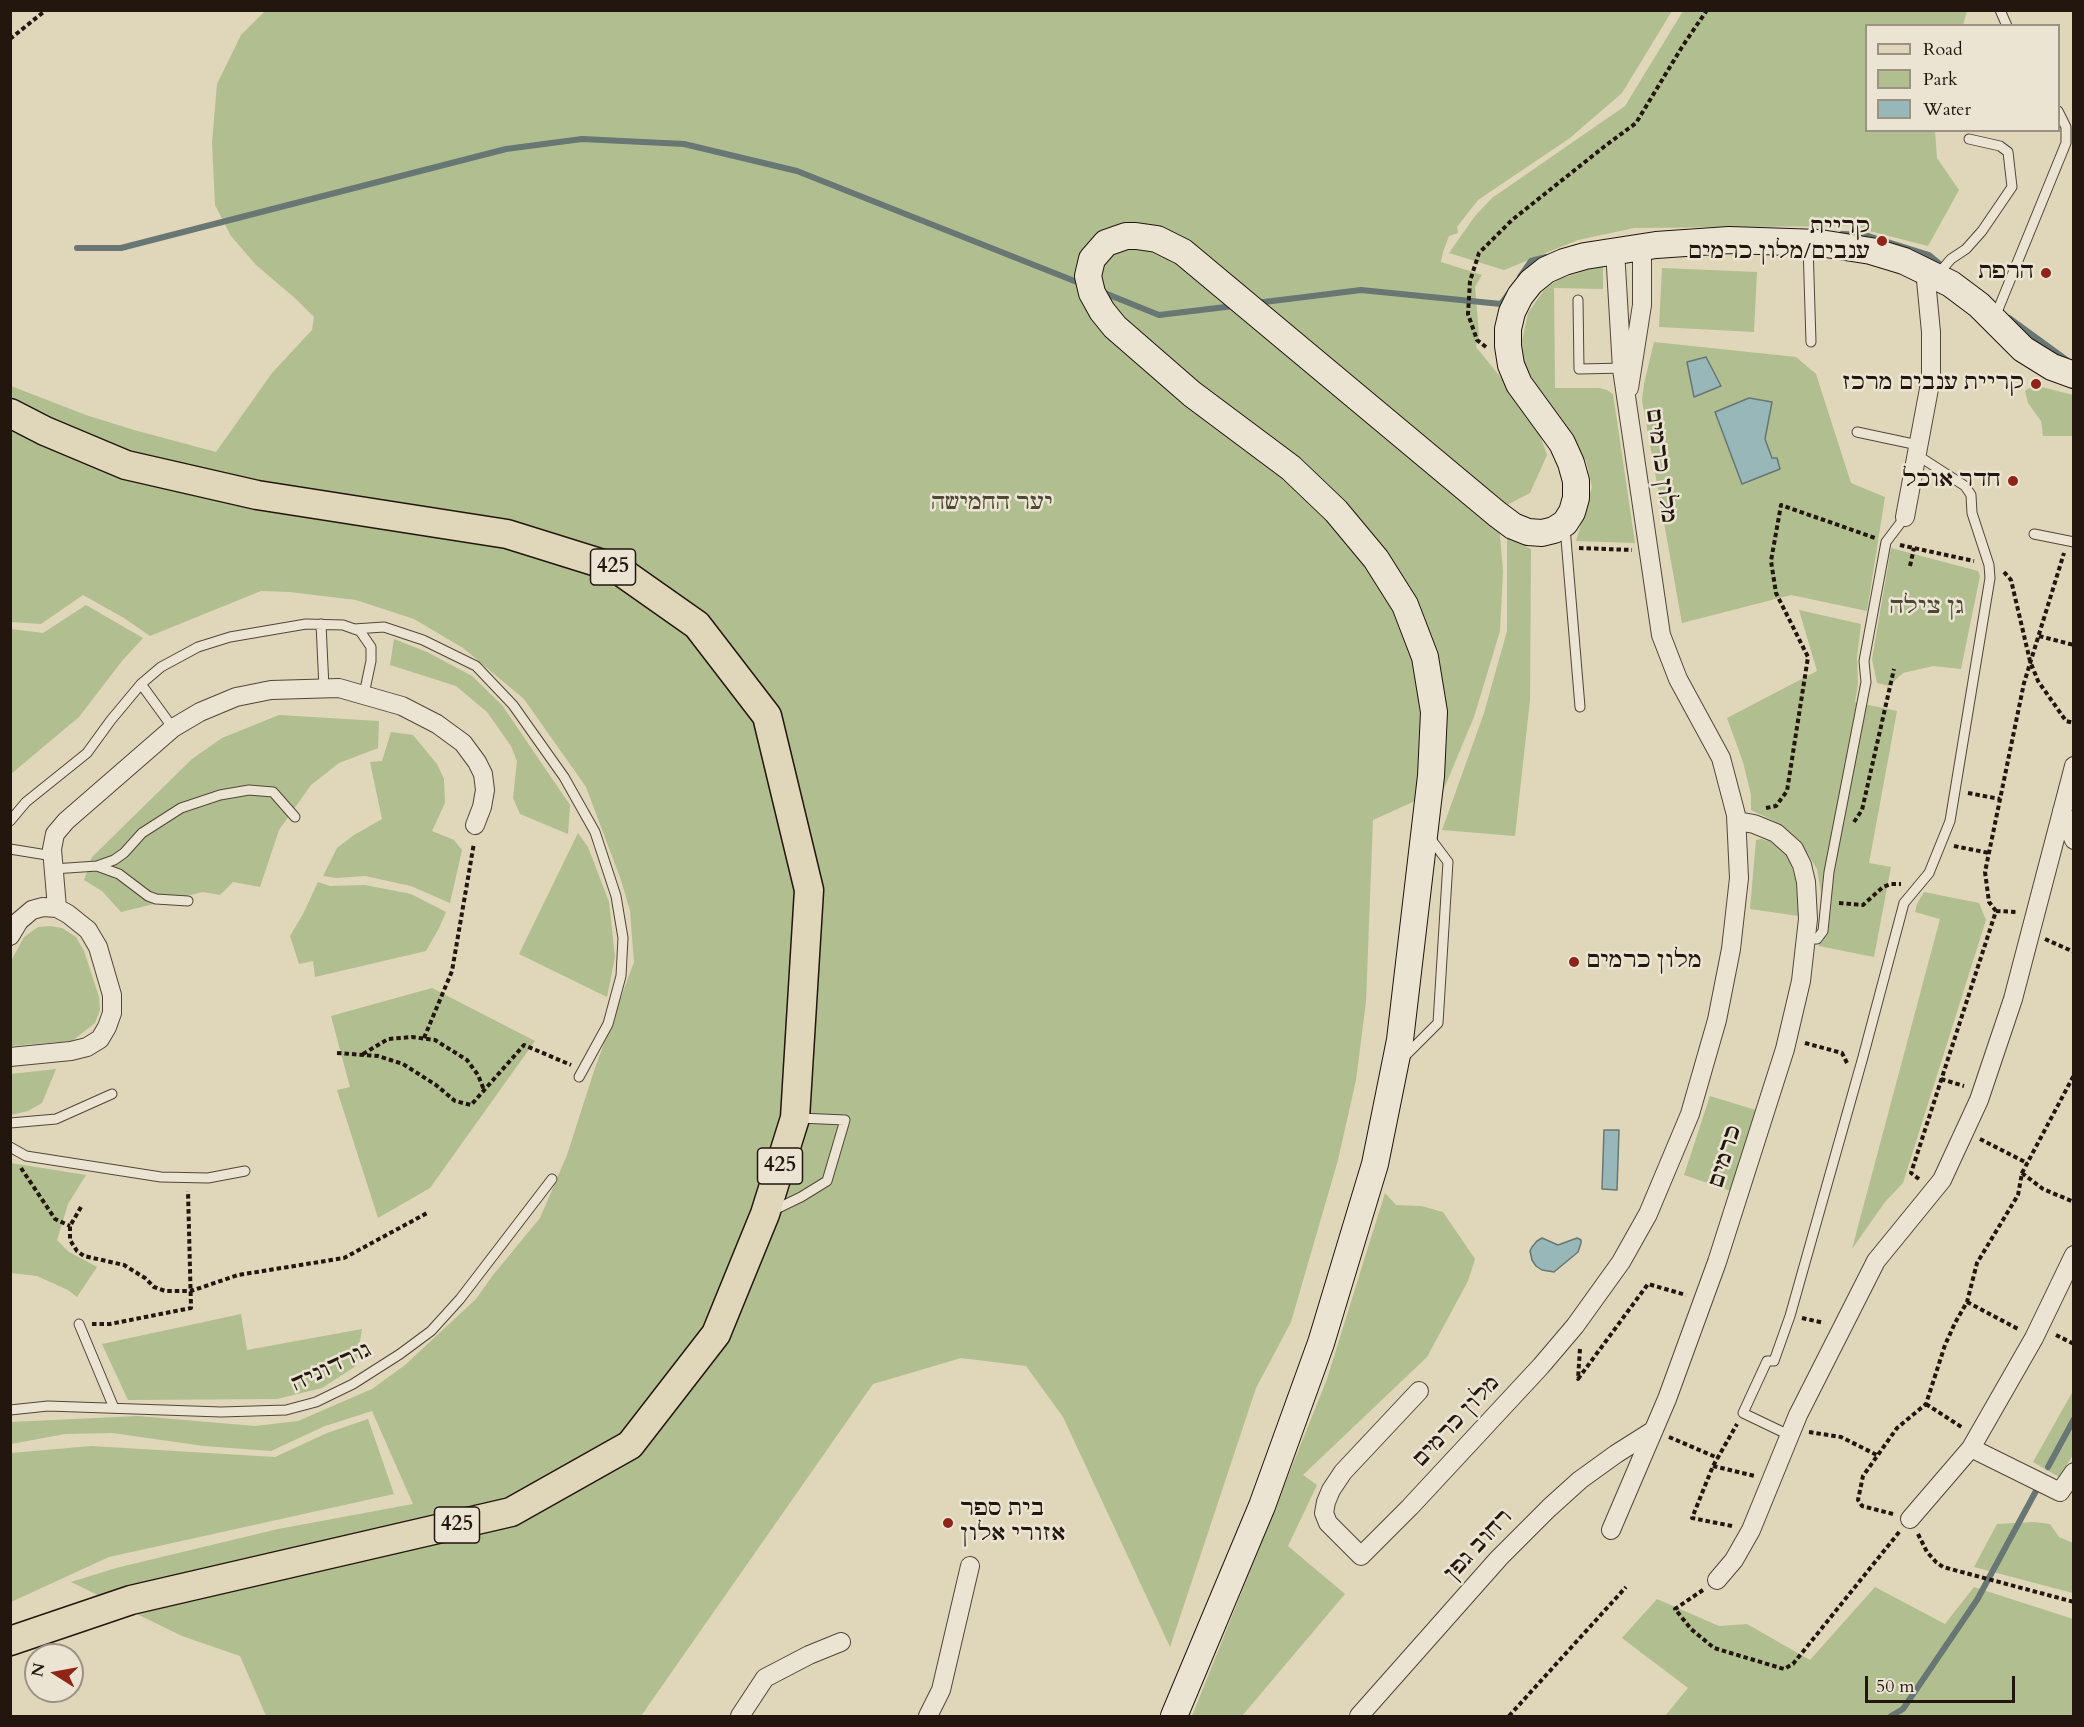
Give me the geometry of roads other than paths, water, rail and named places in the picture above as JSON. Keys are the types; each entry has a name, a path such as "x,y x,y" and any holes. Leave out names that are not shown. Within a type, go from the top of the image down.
{"main road":[{"path":"1174,1716 1262,1506 1321,1343 1376,1164 1400,1040 1431,776 1434,712 1425,657 1405,605 1376,559 1336,511 1299,475 1168,375 1133,345 1108,319 1096,302 1090,285 1088,276 1092,258 1106,243 1126,236 1147,237 1175,247 1190,256 1513,526 1528,532 1542,533 1554,530 1565,523 1572,512 1576,498 1576,482 1562,443 1519,384 1511,365 1508,328 1512,312 1520,296 1531,282 1546,270 1564,262 1615,250 1729,240 1808,242 1870,251 1931,273 1965,294 2031,355 2052,367 2073,375"},
{"name":"425","path":"10,413 45,431 126,465 256,495 507,534 616,568 697,625 767,716 809,890 795,1118 765,1214 716,1334 630,1445 511,1512 131,1600 10,1641"}],"street":[{"name":"מלון כרמים","path":"1627,368 1642,305 1642,247"},
{"name":"מלון כרמים","path":"1419,1391 1343,1472 1326,1502 1324,1513 1328,1523 1361,1556 1419,1499 1568,1335 1606,1284 1639,1230 1660,1187 1695,1099 1717,1020 1731,949 1739,878 1736,818 1721,758 1678,679 1665,646 1659,622 1626,398 1627,368 1615,250"},
{"path":"1905,517 1930,378 1931,273"},
{"path":"57,908 53,863 56,834 66,821 173,728 200,712 236,697 271,690 339,688 402,706 437,724 463,743 483,774 485,790 475,825"},
{"path":"1717,1580 1734,1560 1751,1530 1792,1431 1876,1261 1942,1180 1983,1091 2013,999 2073,766"},
{"path":"2062,811 2073,840"},
{"name":"כרמים","path":"1611,1530 1654,1430 1704,1300 1746,1177 1787,1038 1801,981 1807,939 1808,909 1806,882 1798,857 1788,843 1776,833 1736,818"},
{"path":"10,936 20,915 43,907 57,908 88,930 98,947 112,995 112,1013 107,1027 100,1039 87,1047 71,1051 10,1057"},
{"path":"1910,1519 1974,1443 2034,1338 2073,1255"},
{"name":"רחוב גפן","path":"1359,1716 1491,1567 1549,1508 1580,1480 1654,1430"},
{"path":"1974,1443 2060,1492 2073,1472"},
{"path":"928,1716 941,1690 970,1566"},
{"path":"740,1716 765,1678 809,1655 841,1642"}],"lane":[{"path":"2000,10 2006,24"},
{"path":"1994,320 2066,143 2066,127 2060,115"},
{"path":"1931,273 1966,249 1982,231 2012,187 2007,152 2000,146 1969,139"},
{"path":"1808,242 1811,342"},
{"path":"1578,300 1579,369 1627,368"},
{"path":"1792,1431 1743,1413 1767,1361 1774,1361 1790,1316 1856,1084 1904,903 1929,873 1950,821 1990,578 1989,565 1972,513 1971,495 1965,486 1918,450 1857,432"},
{"path":"1807,939 1817,939 1821,936 1829,872 1866,682 1864,661 1886,542 1905,517"},
{"path":"1565,523 1580,707"},
{"path":"2034,534 2071,541"},
{"path":"10,821 26,802 87,753 141,684 161,667 198,647 230,637 306,624 342,625 360,631 371,647 371,661 364,694"},
{"path":"321,624 324,688"},
{"path":"354,629 384,627 423,640 476,666 513,705 558,768 594,832 616,896 623,938 621,976 608,1024 581,1074"},
{"path":"141,684 173,728"},
{"path":"97,866 114,860 124,853 142,833 182,808 220,795 249,790 273,792 295,817"},
{"path":"1395,1066 1438,1023 1448,862 1425,831"},
{"path":"10,849 53,863 97,866 119,874 148,896 188,901"},
{"path":"10,1123 57,1119 112,1094"},
{"path":"765,1214 801,1197 827,1181 845,1120 795,1118"},
{"path":"10,1147 26,1155 161,1177 208,1178 245,1171"},
{"name":"גורדוניה","path":"10,1410 48,1406 221,1412 286,1410 316,1402 353,1384 431,1331 446,1316 552,1179"},
{"path":"80,1324 114,1408"}],"water":[{"path":"1706,357 1721,386 1694,397 1687,362"},
{"path":"1749,398 1772,402 1765,439 1772,458 1777,458 1780,469 1742,484 1715,412"},
{"path":"1604,1130 1619,1130 1617,1190 1602,1189"},
{"path":"1542,1238 1558,1245 1577,1238 1581,1240 1581,1243 1578,1252 1554,1272 1542,1270 1532,1260 1530,1251"}],"waterway":[{"path":"77,248 121,248 506,149 582,139 684,144 797,171 1082,284"},
{"path":"1842,234 1865,235 1929,255 1946,269"},
{"path":"1520,277 1531,261 1546,257"},
{"path":"1256,303 1361,290 1501,304 1509,293"},
{"path":"1102,292 1159,315 1234,306"},
{"path":"2009,318 2068,361"},
{"path":"2048,1467 2074,1419"},
{"path":"1891,1716 1903,1709 1977,1600 2036,1491"}],"place":[{"name":"קריית ענבים/מלון כרמים","path":"1882,241"},
{"name":"הרפת","path":"2046,273"},
{"name":"קריית ענבים מרכז","path":"2036,384"},
{"name":"חדר אוכל","path":"2013,481"},
{"name":"מלון כרמים","path":"1574,962"},
{"name":"בית ספר אזורי אלון","path":"948,1523"}],"park label":[{"name":"יער החמישה","path":"992,504"},
{"name":"גן צילה","path":"1927,608"}]}
